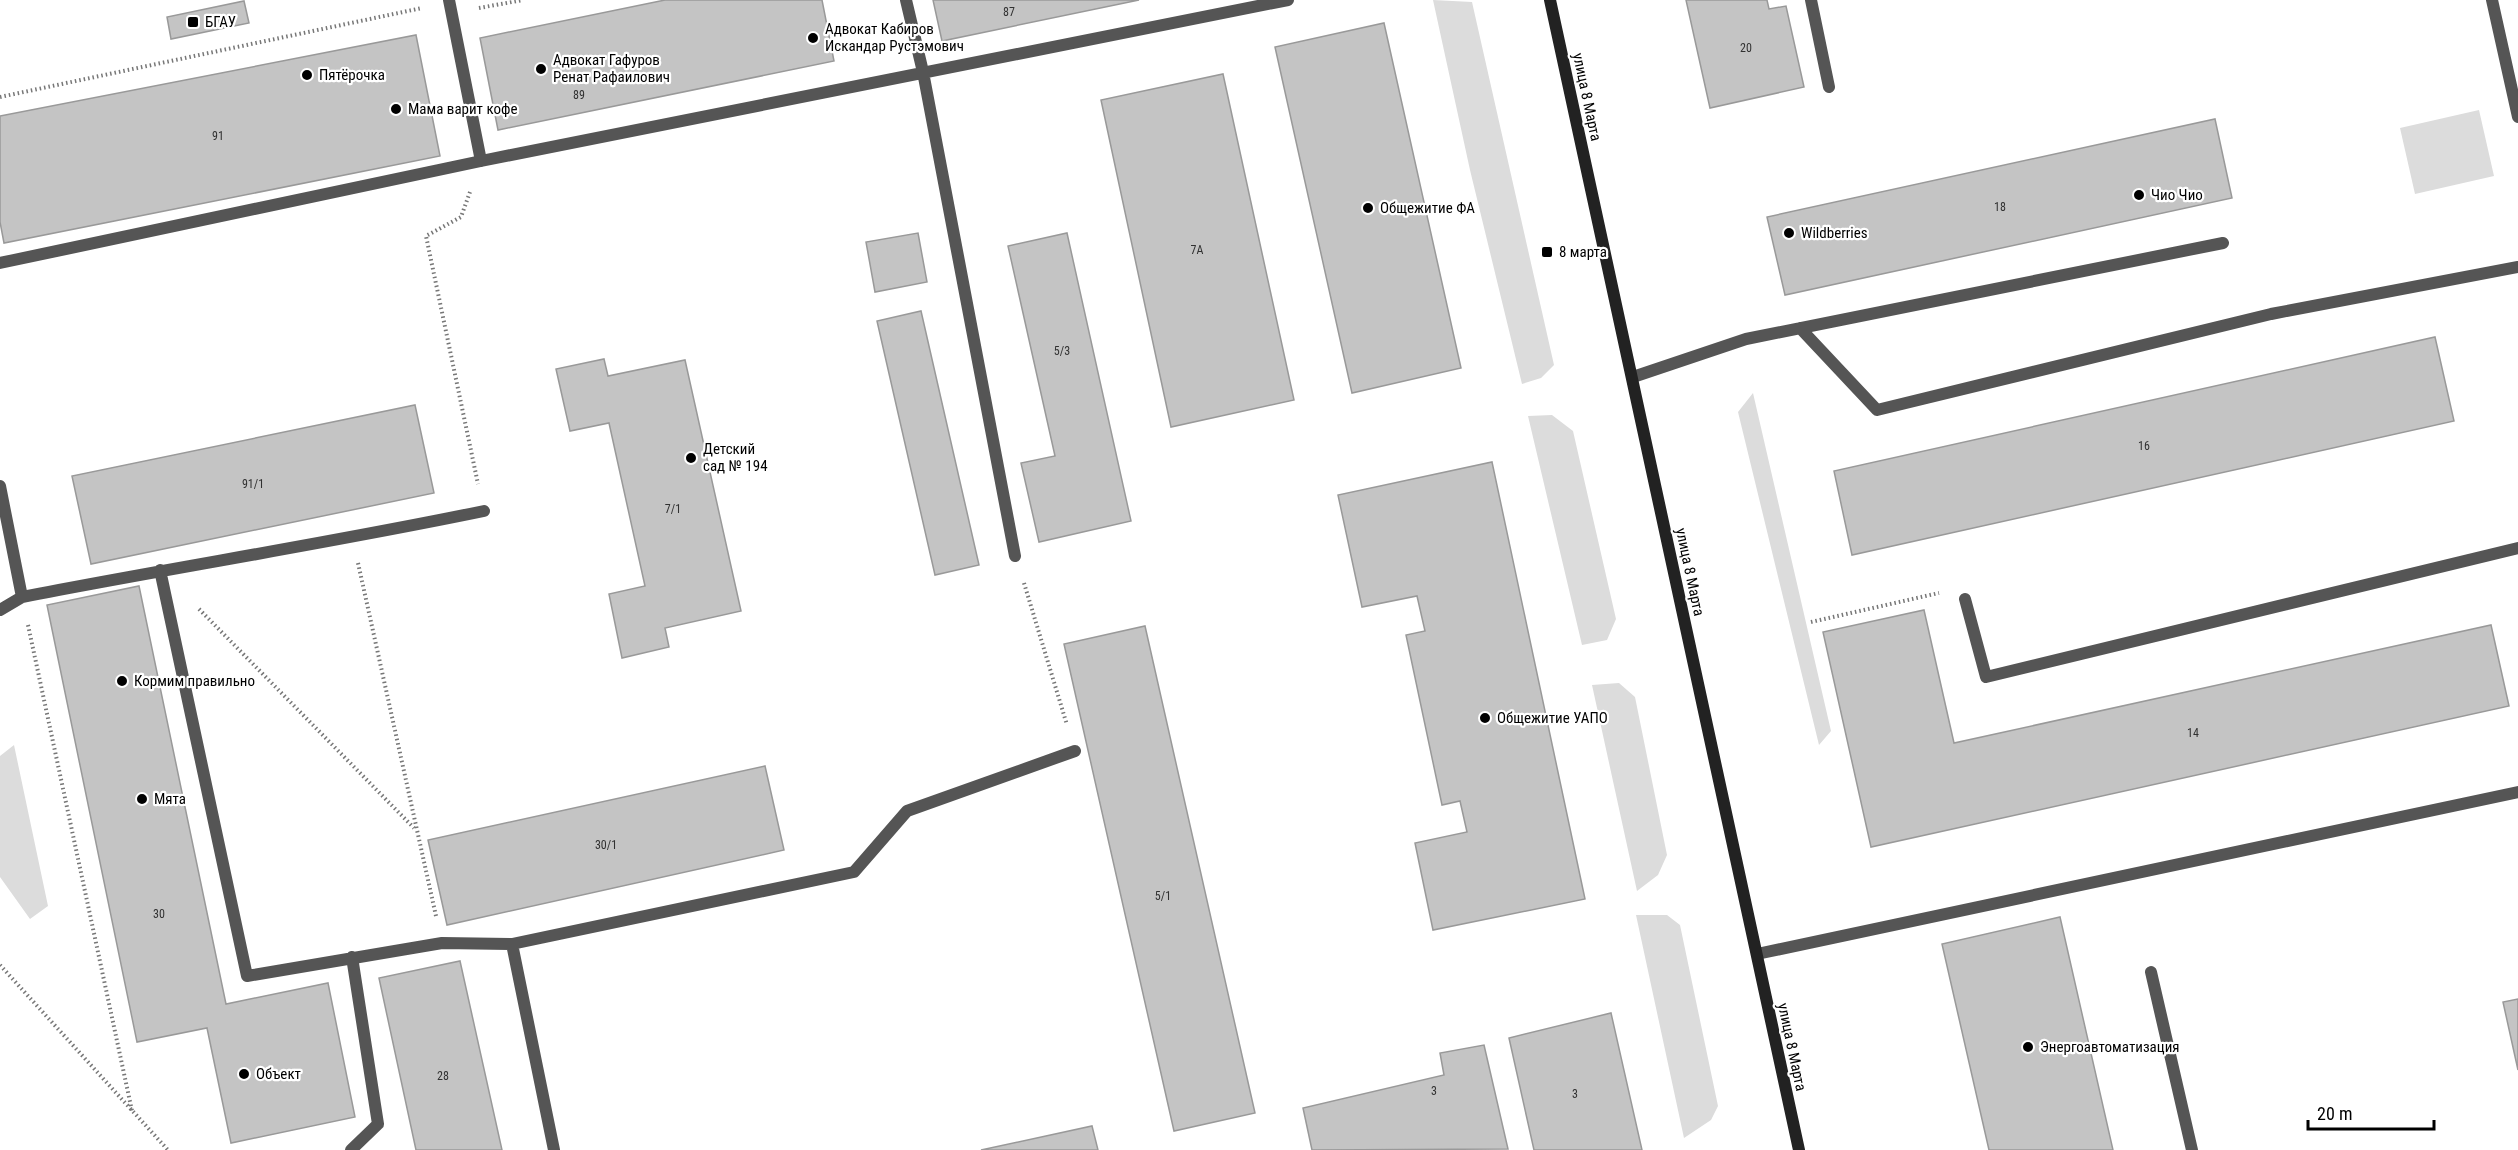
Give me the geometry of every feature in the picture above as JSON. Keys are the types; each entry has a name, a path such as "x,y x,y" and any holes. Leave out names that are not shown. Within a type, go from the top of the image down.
{"main road":[{"name":"улица 8 Марта","path":"1550,0 1799,1150"}],"lane":[{"path":"906,0 923,72 1015,556"},
{"path":"0,262 481,161 1288,0"},
{"path":"1811,0 1829,87"},
{"path":"2492,0 2518,117"},
{"path":"449,1 481,161"},
{"path":"1633,377 1746,339 2223,243"},
{"path":"1800,328 1876,410 2271,314 2518,267"},
{"path":"0,486 22,597"},
{"path":"0,610 22,597 160,570 352,539 484,511"},
{"path":"1965,599 1986,676 2518,548"},
{"path":"160,570 247,976 442,943 512,944 854,872 907,811 1076,751"},
{"path":"1757,954 2518,792"},
{"path":"512,944 554,1150"},
{"path":"351,1150 378,1124 352,957"},
{"path":"2151,972 2192,1150"}],"path":[{"path":"0,97 449,1 481,8 523,0"},
{"path":"481,161 461,217 426,236 484,511"},
{"path":"352,539 442,943"},
{"path":"1015,556 1076,751"},
{"path":"1812,622 1958,588 1965,599"},
{"path":"22,597 132,1111"},
{"path":"193,604 416,830"},
{"path":"0,965 168,1150"}],"shaded area":[{"path":"1433,0 1472,2 1554,365 1541,378 1522,384 1470,170"},
{"path":"2479,110 2494,176 2415,194 2400,128"},
{"path":"1753,393 1831,731 1819,745 1738,412"},
{"path":"1552,415 1573,431 1616,619 1607,640 1582,645 1528,416"},
{"path":"1619,683 1635,697 1667,855 1658,875 1637,891 1592,685"},
{"path":"14,745 48,906 30,919 0,877 0,756"},
{"path":"1636,915 1667,915 1680,925 1718,1106 1711,1120 1684,1138"}],"building":[{"path":"665,0 822,0 834,61 498,130 480,38"},
{"path":"933,0 1139,0 942,41"},
{"path":"1686,0 1767,0 1769,9 1786,6 1804,87 1710,108"},
{"path":"244,1 249,23 171,39 167,17"},
{"name":"Общежитие ФА","path":"1384,23 1461,368 1352,393 1275,47"},
{"path":"416,35 440,156 4,243 0,222 0,116"},
{"path":"1223,74 1294,400 1171,427 1101,100"},
{"path":"2215,119 2232,198 1785,295 1767,217"},
{"path":"918,233 927,282 875,292 866,242"},
{"path":"1067,233 1131,521 1039,542 1021,463 1055,456 1008,246"},
{"path":"921,311 979,565 935,575 877,321"},
{"path":"2435,337 2454,421 1852,555 1834,471"},
{"path":"604,359 608,376 685,360 741,611 665,628 669,647 622,658 609,594 645,586 609,423 570,431 556,369"},
{"path":"415,405 434,493 91,564 72,476"},
{"name":"Общежитие УАПО","path":"1492,462 1585,899 1433,930 1415,843 1467,832 1460,801 1442,805 1406,635 1425,631 1417,596 1362,607 1338,495"},
{"path":"139,586 226,1004 328,983 355,1117 231,1143 207,1028 137,1042 47,605"},
{"path":"1924,610 1954,743 2491,625 2509,706 1871,847 1823,632"},
{"path":"1145,626 1255,1113 1174,1131 1064,644"},
{"path":"765,766 784,850 447,925 428,840"},
{"name":"Энергоавтоматизация","path":"2060,917 2113,1150 1989,1150 1942,944"},
{"path":"460,961 502,1150 416,1150 379,978"},
{"path":"2518,999 2518,1070 2503,1002"},
{"path":"1611,1013 1642,1150 1534,1150 1509,1038"},
{"path":"1484,1045 1508,1149 1312,1150 1303,1108 1444,1075 1440,1053"},
{"path":"1092,1126 1098,1150 981,1150"}],"place":[{"name":"БГАУ","path":"193,22"},
{"name":"Адвокат Кабиров Искандар Рустэмович","path":"813,38"},
{"name":"Адвокат Гафуров Ренат Рафаилович","path":"541,69"},
{"name":"Пятёрочка","path":"307,75"},
{"name":"Мама варит кофе","path":"396,109"},
{"name":"Чио Чио","path":"2139,195"},
{"name":"Общежитие ФА","path":"1368,208"},
{"name":"Wildberries","path":"1789,233"},
{"name":"8 марта","path":"1547,252"},
{"name":"Детский сад № 194","path":"691,458"},
{"name":"Кормим правильно","path":"122,681"},
{"name":"Общежитие УАПО","path":"1485,718"},
{"name":"Мята","path":"142,799"},
{"name":"Энергоавтоматизация","path":"2028,1047"},
{"name":"Объект","path":"244,1074"}]}
